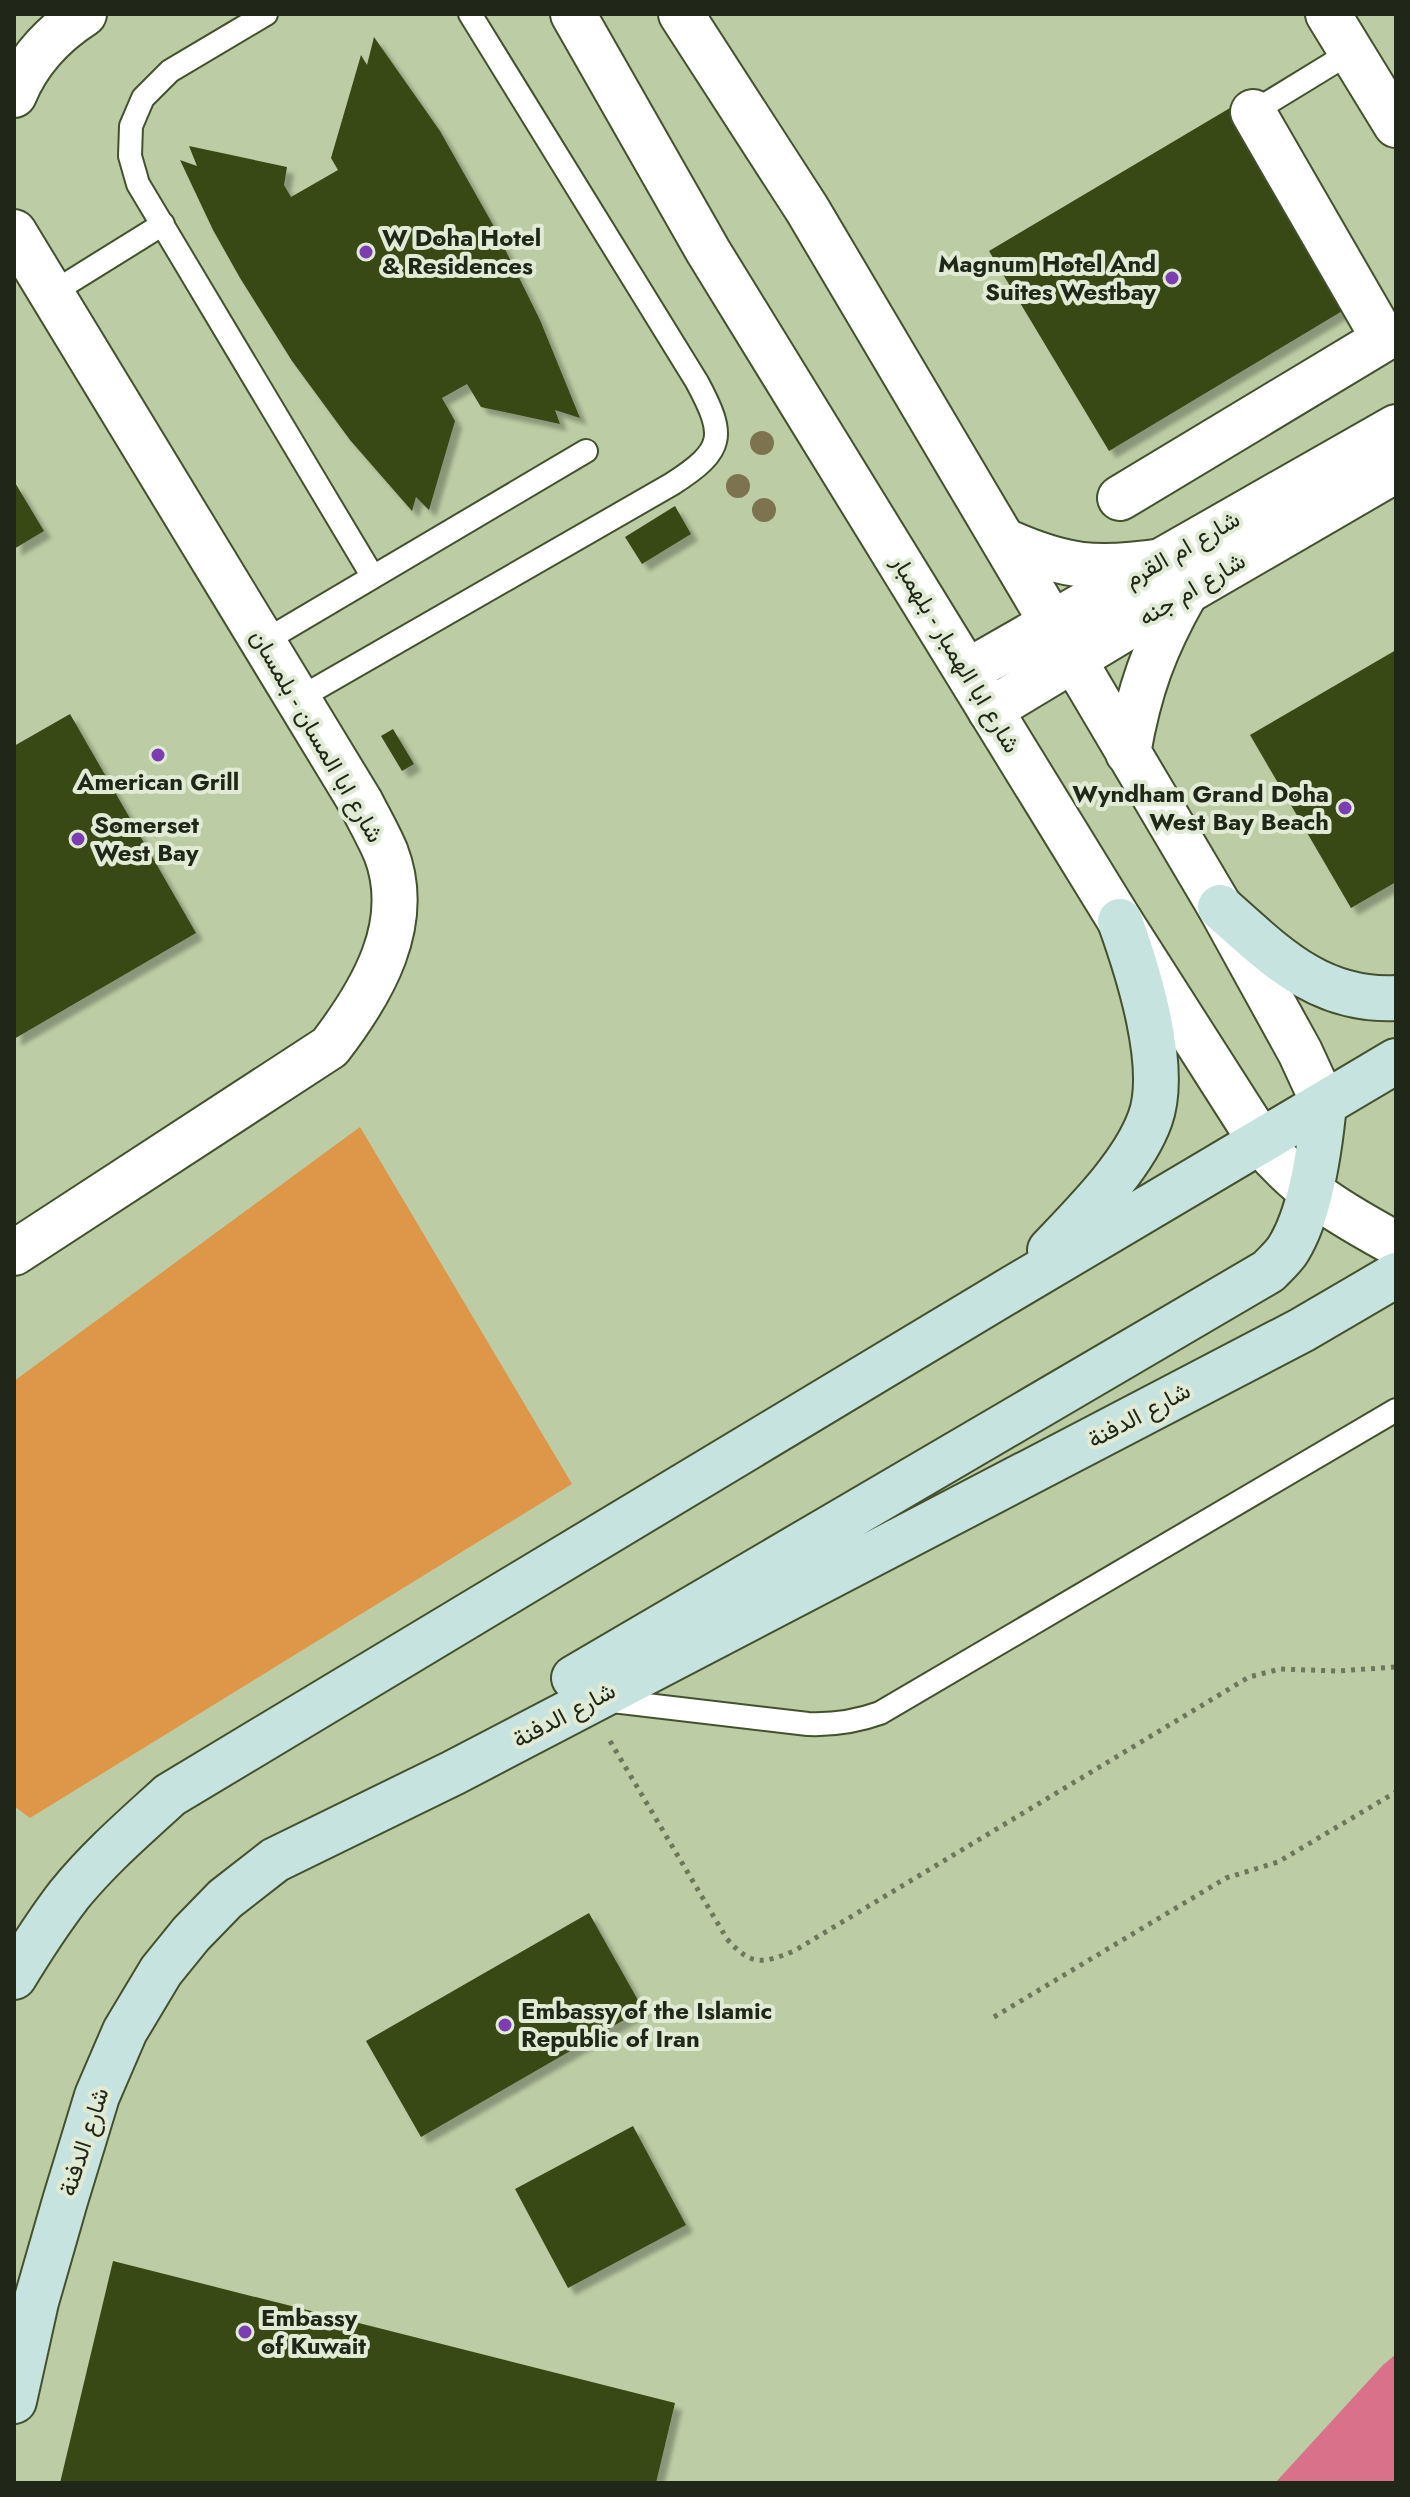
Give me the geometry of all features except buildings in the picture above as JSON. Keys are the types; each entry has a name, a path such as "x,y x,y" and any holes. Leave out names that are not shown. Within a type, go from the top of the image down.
{"main road":[{"path":"1220,907 1280,961 1322,985 1344,994 1376,999 1396,998"},
{"path":"1003,1294 1046,1254 1107,1187 1133,1152 1151,1118 1156,1084 1152,1046 1144,998 1120,921"},
{"path":"14,1977 34,1943 70,1895 113,1847 170,1795 1396,1061"},
{"path":"453,1773 489,1730 523,1708 1269,1271 1289,1249 1309,1191 1322,1130 1324,1104"},
{"name":"شارع الدفنة","path":"14,2401 36,2302 97,2096 125,2031 161,1971 225,1899 275,1860 453,1773 1302,1330 1396,1275"}],"street":[{"path":"14,95 32,61 51,38 84,14"},
{"name":"شارع ابا الهمبار - بلهمبار","path":"573,14 708,251 1120,921 1261,1142 1277,1163 1334,1210 1396,1244"},
{"path":"681,14 807,209 1220,907 1300,1052 1324,1104"},
{"path":"1328,14 1396,125"},
{"path":"1120,498 1384,339 1253,112"},
{"name":"شارع ابا المسان - بلمسان","path":"14,1253 330,1047 356,1013 378,975 391,940 395,888 386,854 361,803 52,293 16,226"},
{"name":"شارع ام القرم","path":"1175,576 1396,427"},
{"name":"شارع ام جنه","path":"990,710 1062,642 1175,576 1396,470"},
{"path":"1003,540 1040,557 1080,566 1122,567 1175,576 1165,630 1135,711 1128,753"},
{"path":"968,671 1062,642"}],"lane":[{"path":"266,14 170,71 143,98 131,126 130,156 138,184 373,577"},
{"path":"298,699 672,484 694,470 712,452 717,434 713,412 697,382 470,14"},
{"path":"1253,112 1351,52"},
{"path":"52,293 163,224"},
{"path":"263,642 586,451"},
{"path":"591,1701 808,1724 833,1725 880,1713 1396,1410"}],"path":[{"path":"591,1701 727,1939 739,1952 754,1961 771,1961 794,1951 1249,1677 1280,1669 1337,1671 1396,1667"},
{"path":"994,2017 1226,1878 1278,1862 1396,1792"}],"shaded area":[{"path":"360,1127 572,1484 30,1818 14,1806 14,1381"},
{"path":"1396,2354 1396,2483 1275,2483 1383,2365"}],"place":[{"name":"W Doha Hotel & Residences","path":"366,252"},
{"name":"Magnum Hotel And Suites Westbay","path":"1172,278"},
{"name":"American Grill","path":"158,755"},
{"name":"Wyndham Grand Doha West Bay Beach","path":"1345,808"},
{"name":"Somerset West Bay","path":"78,839"},
{"name":"Embassy of the Islamic Republic of Iran","path":"505,2025"},
{"name":"Embassy of Kuwait","path":"245,2332"}]}
